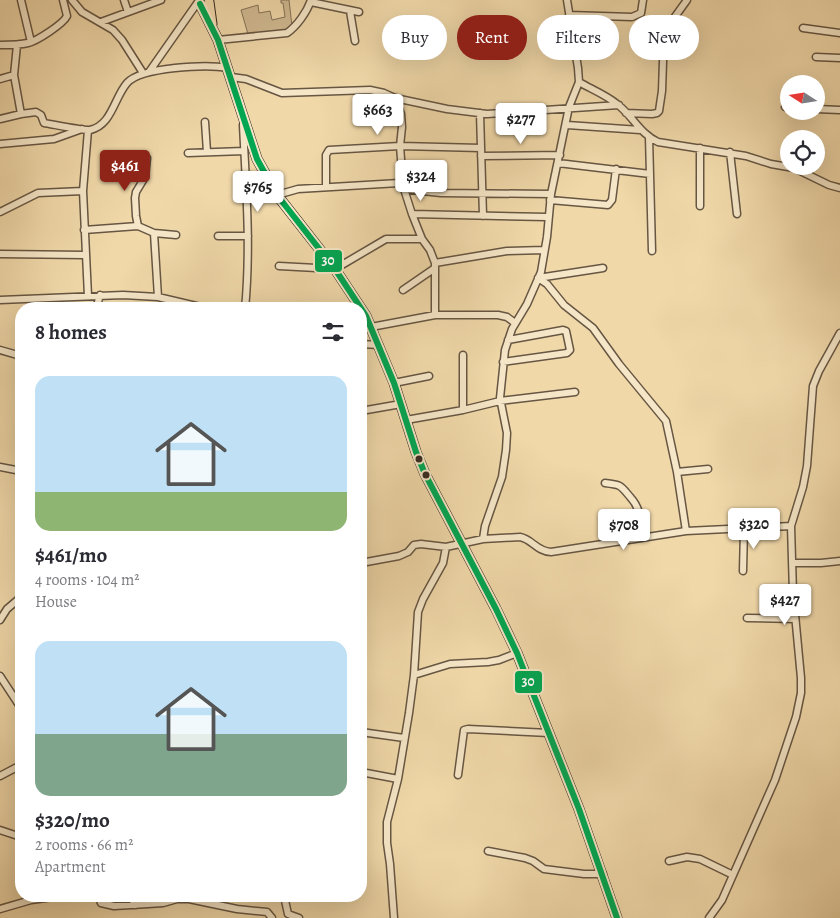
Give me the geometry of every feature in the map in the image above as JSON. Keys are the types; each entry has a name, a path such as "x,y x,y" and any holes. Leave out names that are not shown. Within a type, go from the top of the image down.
{"main road":[{"path":"203,2 228,68 257,159 277,195 335,269 355,302"},
{"path":"367,321 394,383 425,474 517,653 549,733 617,918"}],"street":[{"path":"21,0 31,42"},
{"path":"0,45 17,45 31,42 65,20 67,16 63,0"},
{"path":"72,0 82,12 113,30 146,73"},
{"path":"124,0 128,12"},
{"path":"101,22 161,0"},
{"path":"567,0 569,15"},
{"path":"619,17 632,17 641,13 643,0"},
{"path":"626,113 652,114 659,111 662,91 664,32 687,0"},
{"path":"218,40 287,33 294,28 311,1 359,12"},
{"path":"146,73 203,2"},
{"path":"350,11 355,41"},
{"path":"802,28 840,33"},
{"path":"17,45 14,75 21,114"},
{"path":"816,57 840,58"},
{"path":"483,539 485,526 504,467 507,433 500,401 503,362 508,340 515,323 527,304 541,272 550,197 570,107 579,82 577,60"},
{"path":"0,144 54,138 100,125 107,119 128,82 146,73 202,66 228,68"},
{"path":"0,79 14,75"},
{"path":"231,78 246,80 282,93 370,90 396,98 448,109 480,113 619,105"},
{"path":"579,82 619,105 640,130 663,144 730,152 794,168 829,185 840,188"},
{"path":"396,98 401,114 402,127 400,146 402,172 399,183"},
{"path":"825,109 840,110"},
{"path":"0,119 36,112 41,115 44,123 86,129"},
{"path":"480,113 484,194 483,216"},
{"path":"243,117 248,236 246,302"},
{"path":"205,122 207,152"},
{"path":"567,125 640,130"},
{"path":"86,129 82,191 88,296"},
{"path":"649,137 652,251"},
{"path":"326,187 326,154 329,150 400,146 481,148"},
{"path":"700,148 700,206"},
{"path":"188,153 244,152"},
{"path":"730,152 736,214"},
{"path":"481,156 560,155"},
{"path":"138,226 135,198 136,192 145,177 147,158"},
{"path":"558,163 650,174"},
{"path":"404,189 441,193 550,197 608,205 612,200 616,169"},
{"path":"277,195 298,189 399,183"},
{"path":"399,183 404,189 422,240 430,250 435,266 435,315"},
{"path":"0,212 38,193 82,191"},
{"path":"412,214 547,217"},
{"path":"84,230 138,226 154,233 176,235"},
{"path":"154,233 158,297"},
{"path":"218,236 248,236"},
{"path":"279,266 335,269 386,239 422,240"},
{"path":"403,290 435,266 507,251 544,250"},
{"path":"0,254 85,255"},
{"path":"538,278 603,268"},
{"path":"538,278 547,284 564,305 593,328 619,364 665,418 677,472 686,531"},
{"path":"98,302 100,295"},
{"path":"0,300 123,295 158,297 179,302"},
{"path":"371,327 435,315 491,314 502,316 515,323"},
{"path":"503,362 567,353 570,350 566,331 563,330 508,340"},
{"path":"709,918 722,900 782,762 796,717 801,685 795,619 791,526 803,487 807,466 813,386 840,333"},
{"path":"367,344 379,345"},
{"path":"0,350 15,354"},
{"path":"463,355 463,410"},
{"path":"394,383 429,376"},
{"path":"406,420 500,401 575,392"},
{"path":"367,410 401,404"},
{"path":"0,467 15,470"},
{"path":"677,472 708,469"},
{"path":"605,483 620,485 625,488 636,502 639,510 642,538"},
{"path":"367,562 399,556 408,552 414,545 421,544 446,547 483,539 524,538 540,549 551,552 686,531 791,526"},
{"path":"743,571 744,529"},
{"path":"394,918 387,843 387,822 398,779 414,675 418,612 440,569 446,547"},
{"path":"792,563 840,561"},
{"path":"0,620 2,612 15,602"},
{"path":"747,618 795,619"},
{"path":"414,675 450,664 500,660 517,653"},
{"path":"0,676 15,699"},
{"path":"458,775 464,730 549,733"},
{"path":"367,733 404,738"},
{"path":"0,776 15,768"},
{"path":"367,773 398,779"},
{"path":"0,830 15,835"},
{"path":"488,851 525,858 544,869 584,874 602,874"},
{"path":"669,861 687,856 700,859 733,875"},
{"path":"0,909 24,902"},
{"path":"100,902 106,905 166,902"},
{"path":"203,902 237,909 267,912 272,918"},
{"path":"285,902 286,916 299,918"}],"shaded area":[{"path":"281,0 289,0 292,26 283,31 248,34 241,10 258,5 259,13 270,11 272,20 285,17"}],"transit line":[{"name":"30","path":"200,4 218,40 257,159 277,195 335,269 357,302"},
{"name":"30","path":"367,318 394,383 425,474 517,653 579,809 617,918"}]}
